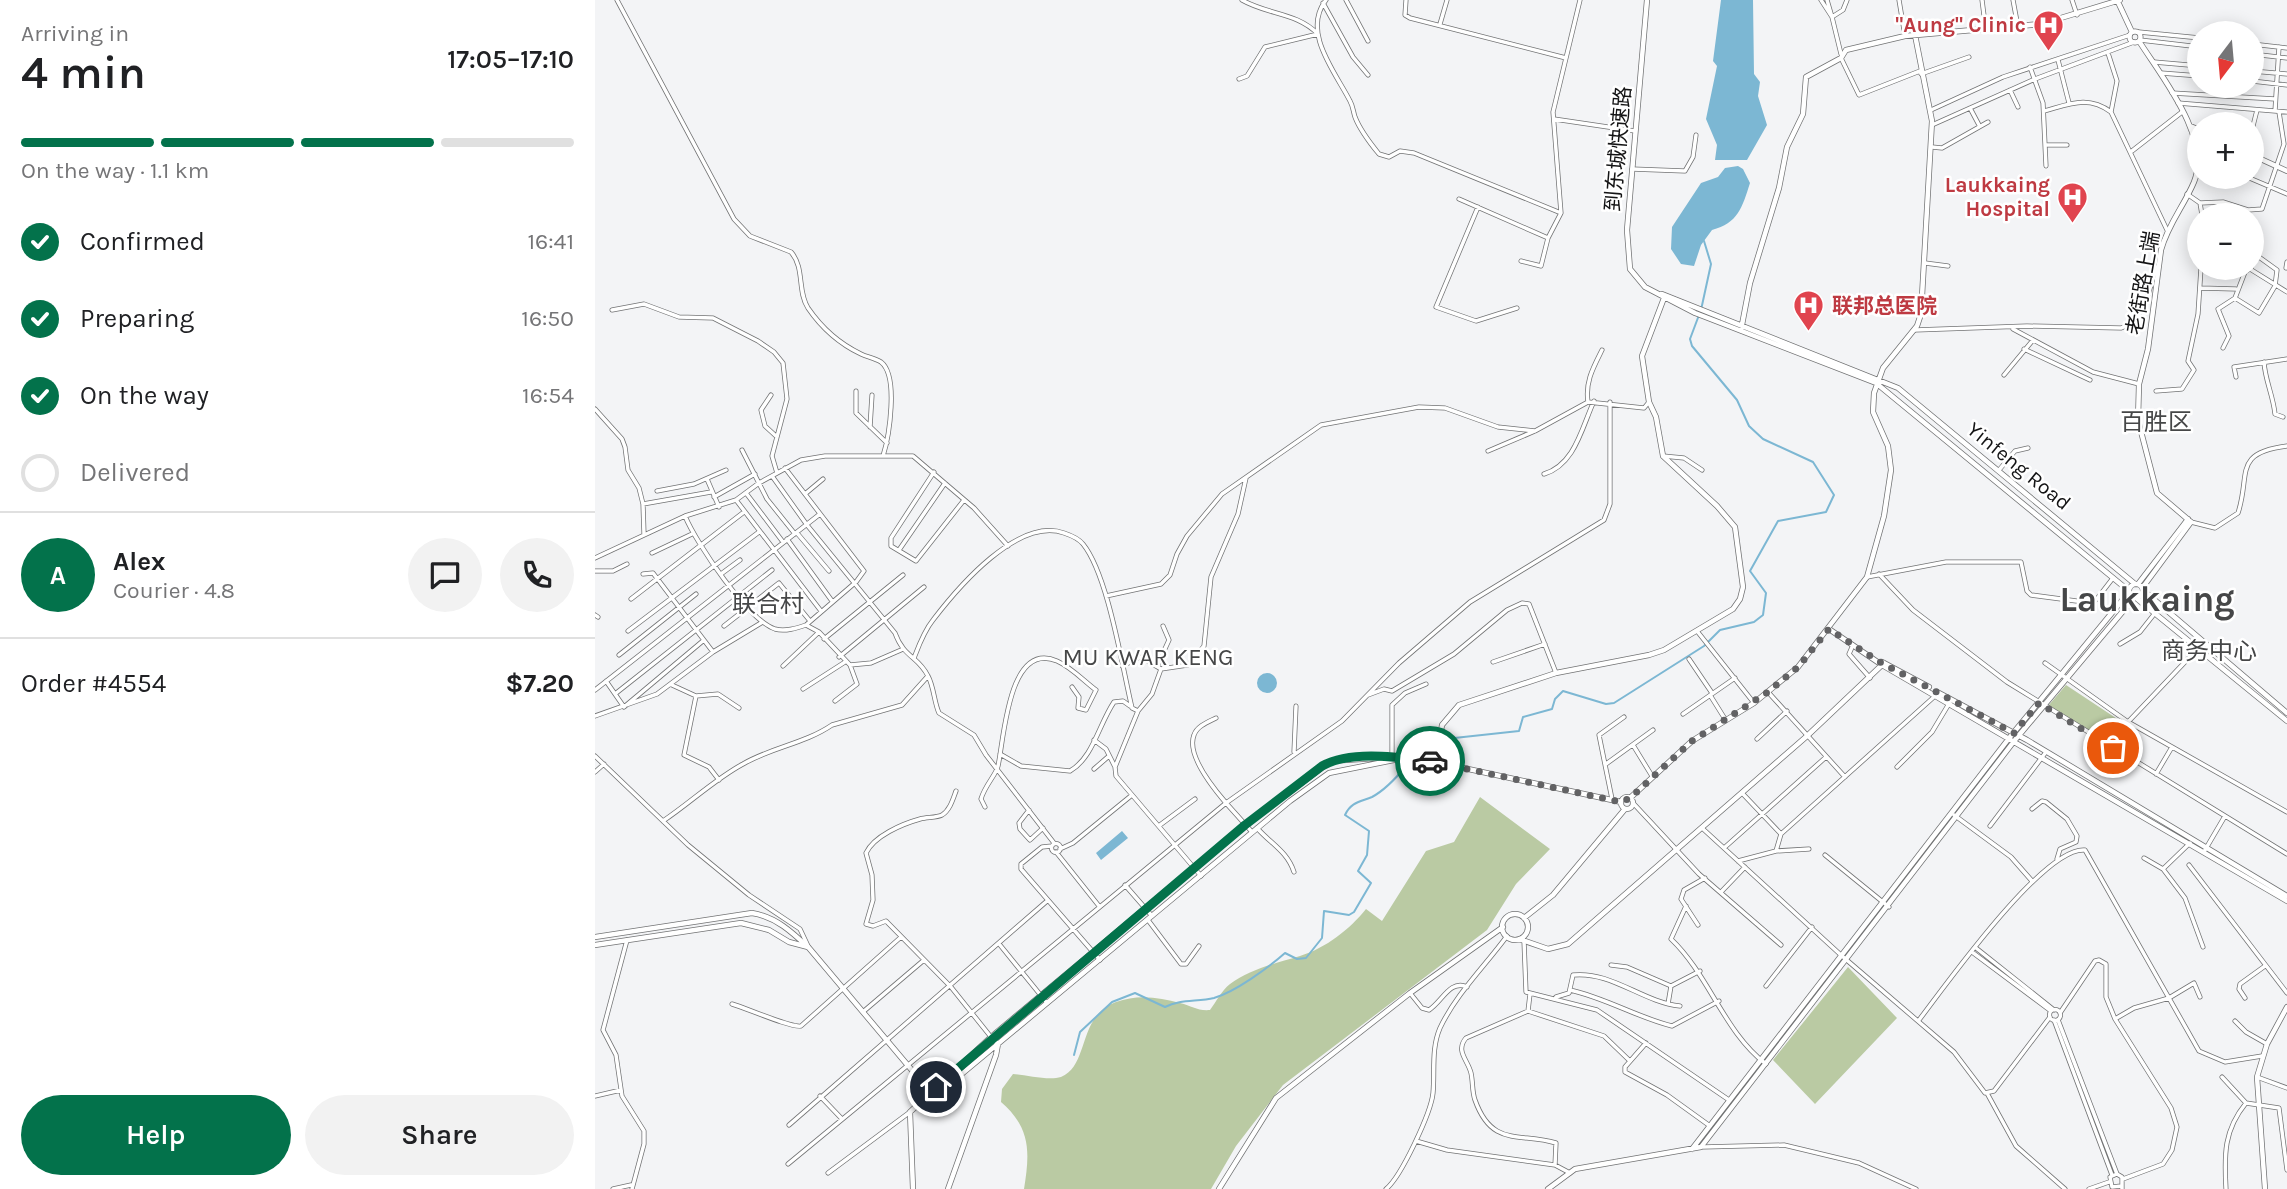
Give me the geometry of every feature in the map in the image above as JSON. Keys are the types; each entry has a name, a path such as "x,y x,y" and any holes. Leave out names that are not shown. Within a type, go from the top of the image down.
{"main road":[{"name":"到东城快速路","path":"1647,0 1632,169 1628,264 1635,278 1652,291 1696,310"},
{"path":"1742,327 1750,284 1779,188 1787,147 1803,114 1807,94 1803,83 1806,77 1841,56 1846,50 1905,36 2018,27 2077,15 2119,1"},
{"name":"老街路上端","path":"2119,1 2131,34 2152,62 2187,121"},
{"path":"2131,34 2139,32 2138,41"},
{"path":"1524,918 1553,895 1625,809 1630,809 1632,801 1652,776 1692,741 1754,703 1798,667 1867,577 1884,516 1891,470 1888,446 1873,412 1877,381 1893,353 1915,330 1921,314 1932,125 1915,36"},
{"path":"2264,160 2287,171"},
{"name":"老街路上端","path":"2189,521 2156,490 2138,420 2139,384 2148,349 2159,262 2167,230 2190,189"},
{"name":"到东城快速路","path":"1652,291 1696,310"},
{"path":"1436,762 1442,725 1459,705 1556,673 1649,655 1733,609 1740,600 1742,587 1737,534 1732,522 1663,456 1656,417 1649,402 1642,356 1664,298"},
{"path":"1696,310 1877,381"},
{"name":"Yinfeng Road","path":"1877,381 1898,388 2140,587 2287,713"},
{"name":"Yinfeng Road","path":"1877,381 2135,598 2287,721"},
{"path":"1692,1149 1842,956 1887,905 2041,704 2135,598 2140,587 2189,521"},
{"path":"2079,659 2129,592 2140,587"},
{"path":"1829,629 1881,663 1951,701"},
{"path":"1503,927 1507,936 1548,949 1568,944 1807,736 1870,678 1881,663"},
{"path":"1881,663 2045,754 2287,898"},
{"path":"2251,692 2257,687"},
{"path":"913,1189 910,1112 1041,995 1245,825 1331,761 1403,758 1436,762 1621,802 1632,801"},
{"path":"932,1094 940,1092 1301,793 1329,773 1392,759"},
{"path":"1295,786 1301,793"},
{"path":"1621,802 1625,809"},
{"path":"2168,827 2190,843 2205,849"},
{"path":"595,937 752,913 787,927 845,988 932,1094"},
{"path":"758,926 761,915"},
{"path":"1219,1189 1276,1098 1410,993 1503,927 1511,915 1524,918"},
{"path":"1521,940 1528,929 1524,918"},
{"path":"595,945 741,923 758,926 789,942 809,948"},
{"path":"1548,1189 1570,1173 1633,1156 1701,1147 1847,960 1865,932"},
{"path":"612,935 614,942"},
{"path":"1809,998 1814,1002"},
{"path":"2265,1189 2256,1077 2267,1044 2285,1017 2287,1007"},
{"path":"1785,1029 1790,1033"},
{"path":"991,1037 998,1044"},
{"path":"948,1189 998,1044"}],"street":[{"path":"617,0 734,219 750,236 791,251 800,269 806,305 833,335 857,352 882,363 887,369 891,415 883,456"},
{"path":"1242,0 1273,14 1299,18 1318,34"},
{"path":"1346,0 1368,41"},
{"path":"1406,0 1405,15 1566,58"},
{"path":"1440,24 1447,0"},
{"path":"1521,261 1541,266 1548,238 1561,214 1554,119 1580,0"},
{"path":"1821,0 1832,17"},
{"path":"1827,0 1841,56 1856,95 1969,58"},
{"path":"1832,17 1843,10 1847,0"},
{"path":"1899,0 1905,36"},
{"path":"1982,0 1986,31"},
{"path":"2013,0 2018,27"},
{"path":"2073,0 2077,15"},
{"path":"1325,1 1318,34 1329,67 1379,154 1389,157 1400,151 1415,153 1561,214"},
{"path":"1325,1 1353,57 1368,75"},
{"path":"2139,32 2187,37"},
{"path":"1239,79 1247,76 1265,47 1318,34"},
{"path":"1931,110 2030,67 2131,34"},
{"path":"1932,125 2059,69 2138,41 2187,46"},
{"path":"2265,45 2287,48"},
{"path":"2264,203 2284,145 2275,99 2279,47"},
{"path":"2108,53 2117,81 2111,112"},
{"path":"2265,56 2287,58"},
{"path":"2058,60 2069,103"},
{"path":"2152,62 2187,65"},
{"path":"2030,67 2042,93 2046,166"},
{"path":"2265,72 2287,74"},
{"path":"2158,73 2187,75"},
{"path":"2265,82 2287,85"},
{"path":"2010,90 2018,107"},
{"path":"2171,93 2275,99"},
{"path":"2044,111 2069,103 2094,101 2111,112 2167,230"},
{"path":"2176,103 2287,112"},
{"path":"1970,108 1979,125"},
{"path":"2131,151 2182,112"},
{"path":"1554,119 1635,131"},
{"path":"1932,147 1949,144 1988,122"},
{"path":"1632,169 1685,172 1693,157 1696,135"},
{"path":"2045,145 2067,145"},
{"path":"2264,185 2287,194"},
{"path":"2187,194 2200,203 2225,203"},
{"path":"1459,199 1548,238"},
{"path":"1478,206 1436,307 1476,321 1517,308"},
{"path":"2235,299 2259,313 2275,285 2277,270 2264,260"},
{"path":"1915,330 2112,329 2129,326 2142,310 2159,262"},
{"path":"1925,263 1948,266"},
{"path":"2264,277 2287,292"},
{"path":"2155,391 2182,389 2193,375 2194,370 2188,361 2198,314 2200,280"},
{"path":"2235,299 2241,280"},
{"path":"2200,288 2236,289"},
{"path":"2223,348 2229,336 2218,309 2235,299"},
{"path":"612,310 649,304 679,317 713,318 774,352 783,363 787,399 772,456 777,472"},
{"path":"2011,328 2093,372 2139,384"},
{"path":"2004,375 2033,340"},
{"path":"2024,349 2089,382 2093,372"},
{"path":"1588,402 1587,391 1591,373 1602,350"},
{"path":"2236,377 2234,367 2287,359"},
{"path":"2264,362 2265,376 2272,388 2275,414 2283,417"},
{"path":"856,391 856,413 887,443"},
{"path":"771,395 761,410 765,426 777,437"},
{"path":"870,427 872,395"},
{"path":"1544,474 1558,468 1570,457 1594,401"},
{"path":"1488,451 1535,431 1588,402 1610,402 1644,408 1649,402"},
{"path":"788,1164 1226,803 1294,752 1342,721 1470,602 1604,520 1610,504 1610,402"},
{"path":"1106,596 1161,584 1170,575 1177,554 1221,494 1321,425 1419,407 1445,408 1498,427 1535,431"},
{"path":"595,409 622,439 628,470 639,488 643,504 644,534"},
{"path":"2189,521 2215,528 2238,513 2245,467 2263,449 2287,446"},
{"path":"1999,470 2015,451 2028,448"},
{"path":"742,450 767,499 829,571"},
{"path":"595,558 685,516 736,500 759,483 801,460 825,456 913,456 964,500 1007,545"},
{"path":"1663,456 1684,458 1702,470"},
{"path":"685,516 692,534 761,623 777,630 809,623 856,582 864,571 785,468"},
{"path":"657,491 707,478 726,470"},
{"path":"934,472 891,538 891,546 916,561 964,500"},
{"path":"714,497 755,474"},
{"path":"772,476 807,525 895,633 901,650 914,658 928,676 939,713 974,735 1099,906"},
{"path":"707,478 719,507"},
{"path":"1122,666 1141,657 1160,666 1188,665 1204,646 1211,577 1238,514 1247,478"},
{"path":"805,494 823,479"},
{"path":"899,551 945,483"},
{"path":"643,504 711,492"},
{"path":"746,493 832,601"},
{"path":"736,500 821,611"},
{"path":"631,599 744,512"},
{"path":"595,690 820,514"},
{"path":"914,658 931,621 981,568 1007,545 1042,529 1072,536 1082,543 1106,596 1132,708"},
{"path":"628,631 759,532"},
{"path":"652,553 692,534"},
{"path":"721,574 740,560"},
{"path":"1867,577 1946,562 2021,562 2027,591 2031,595 2084,602 2096,600 2113,578"},
{"path":"595,571 613,571 627,564"},
{"path":"615,694 772,570"},
{"path":"643,574 651,572 713,652"},
{"path":"1879,574 1921,616 2041,704 2287,854"},
{"path":"824,639 903,575"},
{"path":"724,626 779,583 809,623 847,664 857,684 835,701"},
{"path":"839,657 924,587"},
{"path":"619,655 696,594"},
{"path":"1366,696 1384,689 1392,691 1436,665 1507,610 1523,603 1529,604 1556,673"},
{"path":"2120,644 2140,632 2155,614"},
{"path":"595,716 624,707 672,685 713,652 761,623"},
{"path":"1115,767 1138,711 1152,694 1169,640 1163,626"},
{"path":"1697,630 1754,703"},
{"path":"783,666 819,632"},
{"path":"624,707 704,640"},
{"path":"2128,722 2204,642"},
{"path":"1493,662 1545,644"},
{"path":"1853,645 1849,654 1870,678"},
{"path":"803,689 847,664 871,663 901,650"},
{"path":"1689,659 1725,719"},
{"path":"985,807 981,799 984,787 998,769 1014,682 1029,664 1041,660 1056,660 1096,690 1096,696 1086,710 1078,708 1079,697 1072,687"},
{"path":"2045,663 2128,722 2287,813"},
{"path":"663,821 744,763 793,746 827,730 829,726 902,705 928,676"},
{"path":"1682,714 1735,678"},
{"path":"606,681 624,707"},
{"path":"1392,759 1392,705 1405,693 1426,684"},
{"path":"672,685 696,696 718,694 739,708"},
{"path":"1768,692 1845,777"},
{"path":"1776,851 1781,834 1937,695"},
{"path":"696,696 684,755 709,766 719,780"},
{"path":"999,753 1021,766 1069,771 1085,758 1104,716 1114,702 1123,701 1138,711"},
{"path":"1897,767 1932,732 1951,701"},
{"path":"1294,752 1296,706"},
{"path":"1757,739 1787,711"},
{"path":"1612,800 1599,735 1624,717"},
{"path":"1216,718 1199,727 1193,739 1198,764 1226,803 1252,832"},
{"path":"1605,765 1653,730"},
{"path":"1094,740 1106,749 1116,775 1201,876"},
{"path":"1633,745 1652,776"},
{"path":"2156,774 2172,747"},
{"path":"1990,826 2045,754"},
{"path":"595,756 663,821 749,895 800,929 809,948"},
{"path":"1094,769 1109,756"},
{"path":"1724,848 1826,757"},
{"path":"595,772 604,764"},
{"path":"955,791 951,804 942,815 924,818 897,830 874,842 866,853 872,875 873,900 866,924 873,926 886,921 951,987 991,1037"},
{"path":"1742,793 1781,834"},
{"path":"1058,850 1073,843 1132,795"},
{"path":"1160,826 1195,799"},
{"path":"1632,801 1705,878 1781,945"},
{"path":"2032,809 2042,801 2046,802 2067,819 2077,836 2076,842 2060,849 2057,859"},
{"path":"1029,810 1019,823 1020,829 1030,840 1043,828"},
{"path":"1956,816 2011,857 2032,881"},
{"path":"2205,849 2225,816"},
{"path":"1258,828 1271,844 1287,855 1294,872"},
{"path":"1702,828 1842,956 1954,1052 1988,1094 2016,1146 2065,1189"},
{"path":"2163,869 2190,843"},
{"path":"1053,845 1042,847 1020,866 1092,954 1100,960"},
{"path":"1738,861 1776,851 1809,849"},
{"path":"1919,1020 2032,881 2057,859 2085,850 2203,1055 2225,1062 2262,1056"},
{"path":"1825,855 1887,905"},
{"path":"2144,858 2163,869 2185,898 2203,947"},
{"path":"2189,865 2287,993"},
{"path":"1722,891 1745,867"},
{"path":"1698,925 1682,900 1683,891 1705,878"},
{"path":"1125,885 1146,909 1181,964 1186,964 1199,946"},
{"path":"789,1125 1047,901"},
{"path":"1686,906 1671,936 1700,971 1744,1043 1766,1064"},
{"path":"1766,986 1812,927"},
{"path":"1386,1189 1415,1140 1431,1104 1434,1054 1439,1031 1467,987 1507,936"},
{"path":"732,1004 795,1028 801,1026 901,937"},
{"path":"613,1189 632,1187 644,1143 644,1132 629,1111 621,1090 616,1055 603,1030 627,940"},
{"path":"1521,940 1524,986 1530,994 1528,1011"},
{"path":"999,944 1047,1003"},
{"path":"1976,947 2057,1010"},
{"path":"1972,952 2057,1010"},
{"path":"864,1011 924,960"},
{"path":"1988,1094 1994,1091 2047,1024 2054,1019 2057,1010 2095,961 2099,960 2106,964 2106,997 2115,1019 2171,1108 2177,1127 2172,1150 2163,1164 2123,1179 2114,1175 2054,1019 2057,1010"},
{"path":"1611,965 1627,967 1671,986"},
{"path":"2245,998 2239,989 2240,984 2265,965"},
{"path":"1671,986 1700,971"},
{"path":"1554,998 1567,994 1573,975 1585,975 1617,982 1668,1004 1680,1006"},
{"path":"2115,1019 2134,1008 2169,998 2194,983 2200,997"},
{"path":"1410,993 1422,1008 1429,1010 1453,986 1461,984 1467,987"},
{"path":"1668,1004 1671,986"},
{"path":"1570,990 1599,997 1644,1019 1672,1026 1719,1001"},
{"path":"1530,994 1597,1010 1729,1100"},
{"path":"1555,1165 1556,1143 1513,1139 1494,1131 1475,1101 1471,1070 1462,1053 1466,1038 1528,1011 1604,1036 1630,1061"},
{"path":"2235,1021 2246,1032 2267,1044"},
{"path":"1646,1043 1625,1069 1631,1076 1667,1095 1710,1126"},
{"path":"2222,1077 2246,1103 2279,1108 2287,1170"},
{"path":"2256,1077 2287,1088"},
{"path":"595,1096 621,1090"},
{"path":"820,1096 842,1119"},
{"path":"2227,1189 2228,1133 2233,1120 2246,1103"},
{"path":"828,1173 910,1112"},
{"path":"1415,1140 1447,1150 1555,1165 1570,1173"},
{"path":"1701,1147 1784,1145 1859,1163 1916,1189"},
{"path":"2089,1189 2109,1182 2114,1175"},
{"path":"2109,1182 2119,1188 2123,1179"}],"green space":[{"path":"2066,685 2134,730 2122,750 2048,706"},
{"path":"1480,797 1550,849 1516,884 1487,930 1283,1085 1236,1146 1211,1189 1024,1189 1026,1141 1018,1121 1001,1102 1002,1089 1013,1074 1056,1078 1070,1071 1095,1018 1116,1002 1148,997 1210,1010 1230,984 1255,970 1319,948 1345,931 1366,909 1382,921 1426,851 1454,842"},
{"path":"1848,967 1897,1018 1815,1104 1773,1060"}],"water":[{"path":"1721,0 1753,0 1754,74 1760,82 1758,96 1767,125 1747,160 1715,160 1717,145 1706,119 1717,66 1713,61"},
{"path":"1738,166 1743,169 1750,183 1738,213 1728,223 1712,230 1701,245 1694,266 1681,264 1671,249 1672,227 1701,183 1718,177 1725,168"},
{"path":"1263,673 1271,673 1277,683 1271,693 1263,693 1257,687 1257,679"},
{"path":"1122,831 1128,838 1101,860 1096,853"}],"waterway":[{"path":"1701,310 1711,264 1704,241"},
{"path":"1445,739 1519,731 1523,717 1552,709 1555,699 1563,691 1606,704 1614,703 1704,646 1720,630 1754,622 1763,615 1766,593 1750,571 1778,521 1826,512 1834,495 1813,462 1763,439 1749,426 1737,400 1692,346 1690,339 1699,315"},
{"path":"1409,754 1413,746 1435,738"},
{"path":"1074,1055 1080,1032 1112,1002 1135,993 1165,1007 1214,998 1241,985 1285,953 1297,959 1306,958 1322,938 1324,911 1349,915 1354,912 1371,883 1358,871 1367,855 1369,831 1345,815 1347,811 1353,805 1382,791 1406,766"}],"way so far":[{"path":"1430,761 1621,802 1624,798 1630,798 1692,741 1768,692 1798,667 1829,629 1878,661 1898,669 2014,733 2039,703 2113,748"}],"place":[{"name":"\"Aung\" Clinic","path":"2049,52"},
{"name":"Laukkaing Hospital","path":"2073,224"},
{"name":"联邦总医院","path":"1809,333"}],"district":[{"name":"百胜区","path":"2156,422"},
{"name":"Laukkaing","path":"2147,599"},
{"name":"联合村","path":"768,604"},
{"name":"商务中心","path":"2209,651"},
{"name":"MU KWAR KENG","path":"1148,657"}],"route":[{"path":"936,1087 991,1037 1245,825 1322,766 1331,761 1372,757 1430,761"}]}
